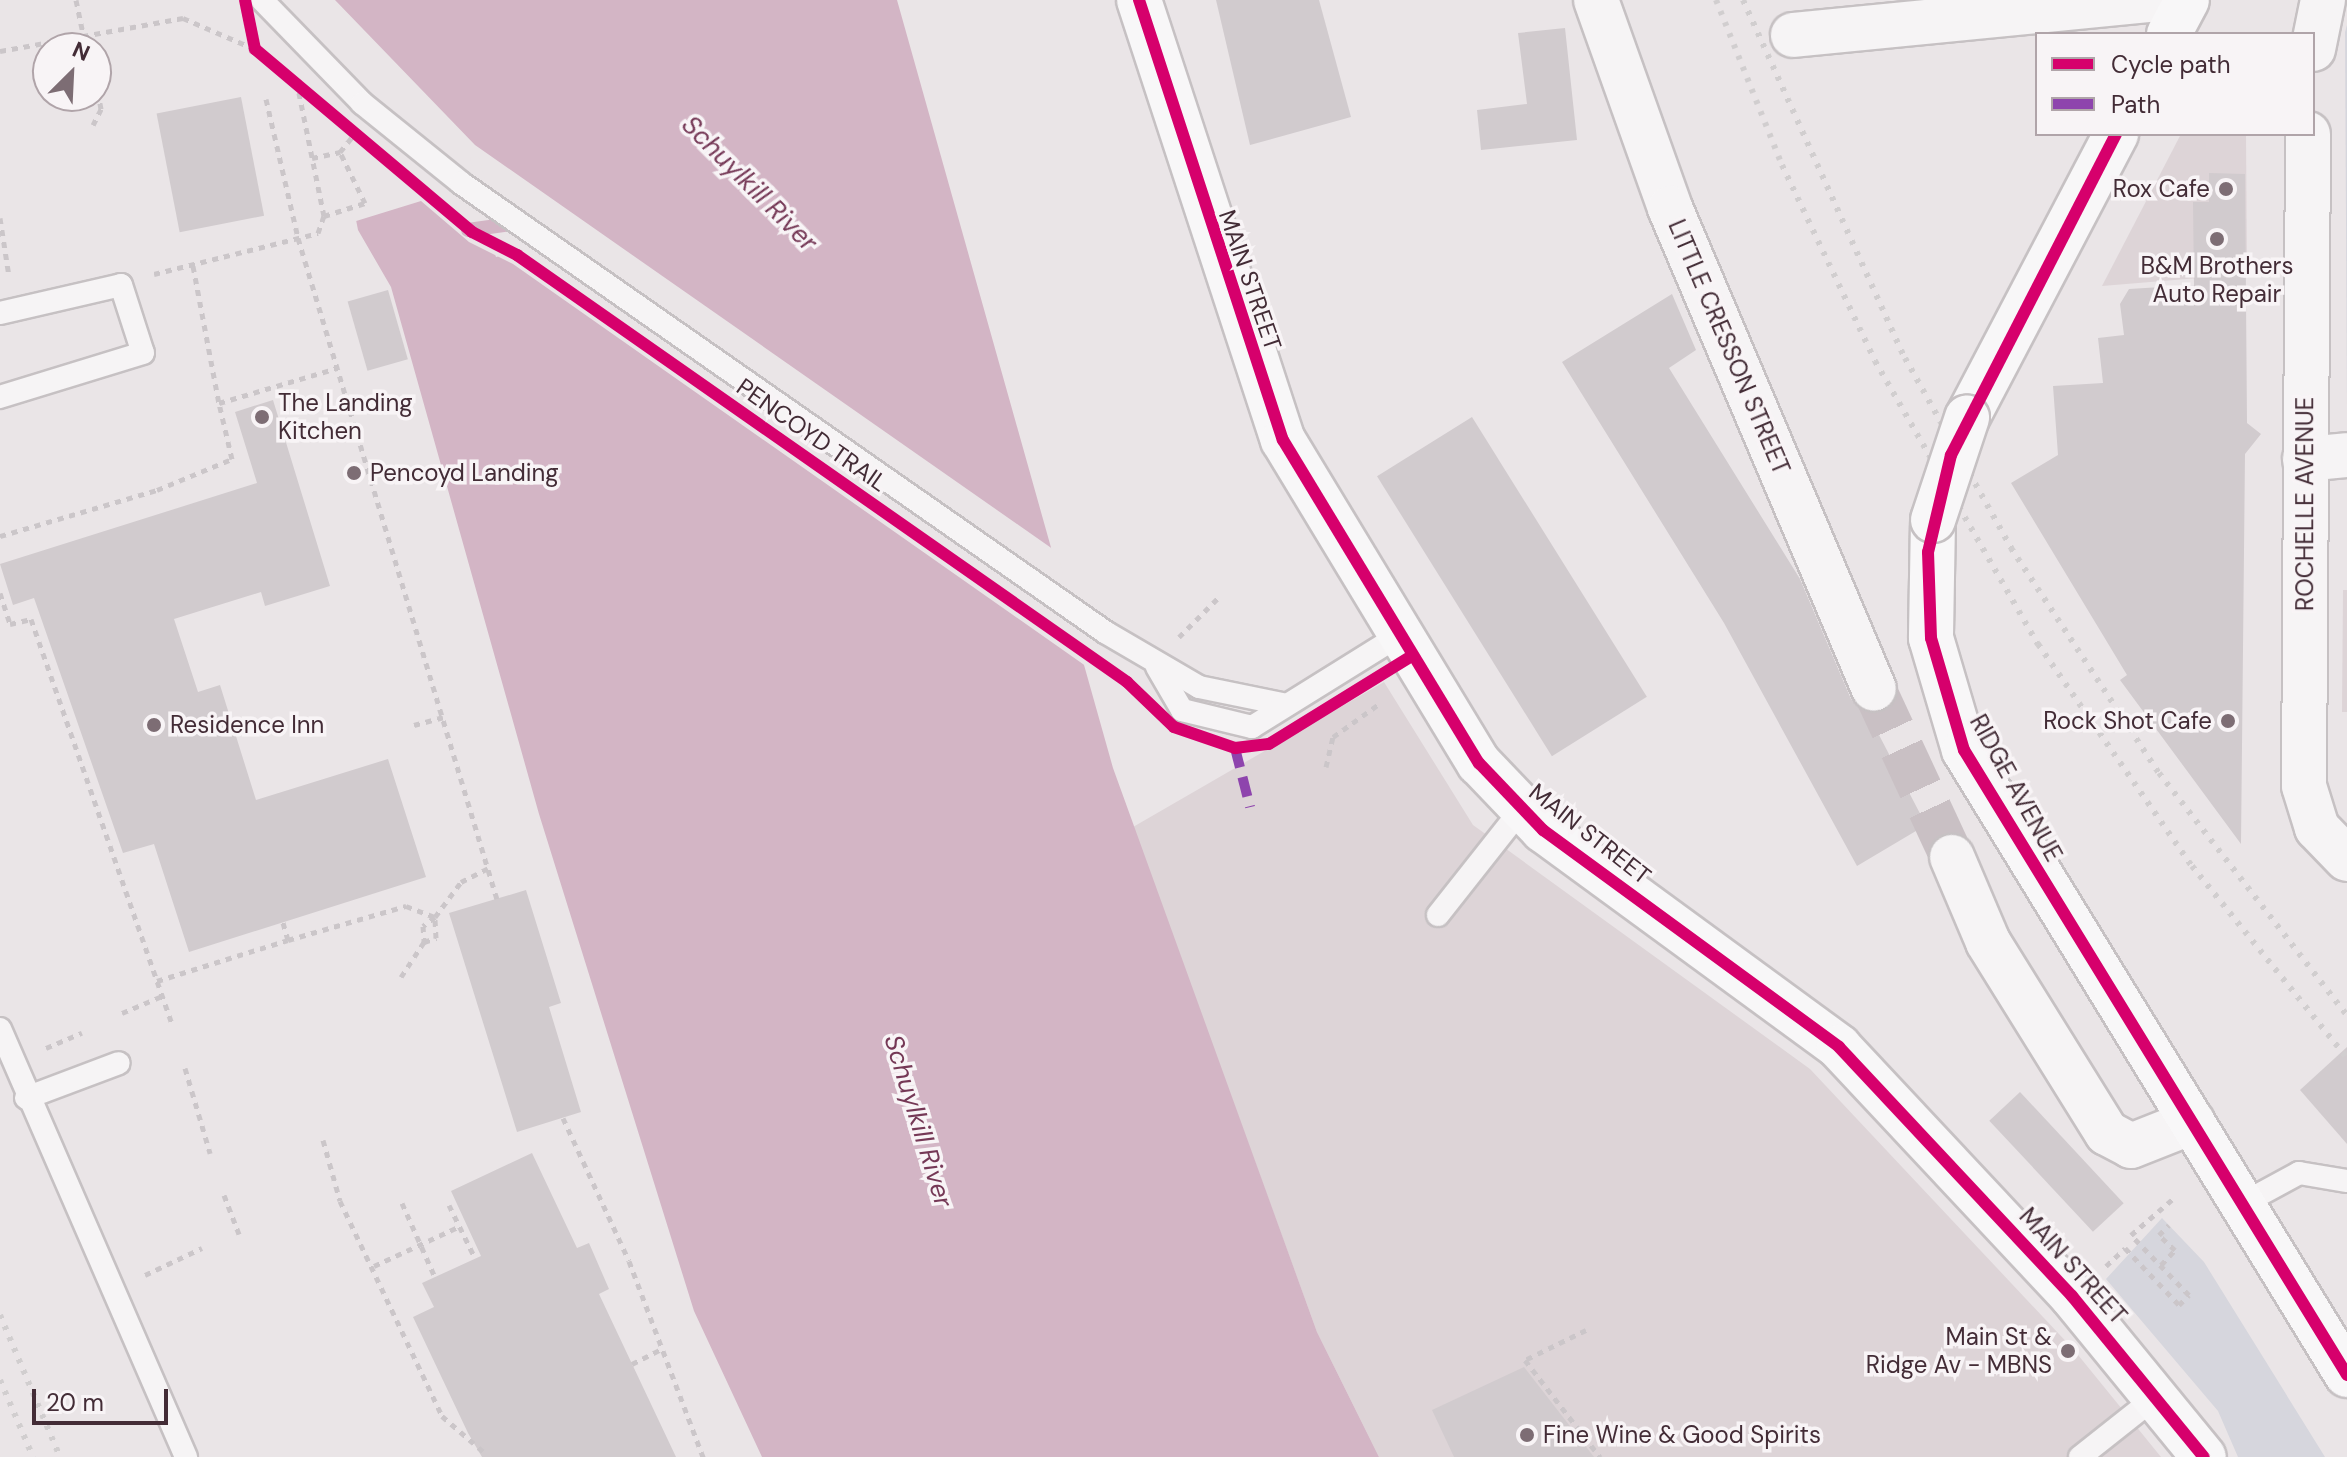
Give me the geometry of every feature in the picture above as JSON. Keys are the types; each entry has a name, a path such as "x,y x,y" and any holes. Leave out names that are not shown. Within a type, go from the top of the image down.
{"street":[{"name":"MAIN STREET","path":"1139,0 1283,440 1398,636 1479,763 1520,811 1839,1047 2157,1396 2204,1457"},
{"name":"LITTLE CRESSON STREET","path":"1596,0 1670,208 1874,689"},
{"path":"1793,35 2151,0"},
{"path":"2170,32 2187,0"},
{"path":"2315,39 2323,0"},
{"name":"RIDGE AVENUE","path":"2115,136 1967,418 1933,520 1931,638 1964,750 2347,1375"},
{"name":"ROCHELLE AVENUE","path":"2308,136 2326,457 2304,786 2317,828 2347,859"},
{"path":"1952,857 1988,942 2107,1133 2131,1146 2192,1122"}],"lane":[{"path":"264,2 362,103 461,183 1105,632 1157,667 1219,694 1282,704"},
{"path":"0,313 121,285 143,353 0,397"},
{"path":"1157,667 1170,699 1205,721 1252,727 1282,704 1398,636"},
{"path":"1438,915 1520,811"},
{"path":"0,1029 26,1098 186,1457"},
{"path":"26,1098 119,1063"},
{"path":"2242,1204 2299,1173 2347,1181"},
{"path":"2080,1457 2157,1396"}],"path":[{"path":"76,0 83,32"},
{"path":"112,37 183,18 263,56"},
{"path":"251,30 263,56"},
{"path":"0,51 32,48"},
{"path":"294,84 315,102"},
{"path":"155,275 318,233 324,216 294,84"},
{"path":"266,99 298,238 497,899"},
{"path":"93,125 100,112"},
{"path":"312,158 340,152 359,139 338,122"},
{"path":"324,216 365,203 340,152"},
{"path":"0,218 9,277"},
{"path":"0,536 157,490 232,459 193,266"},
{"path":"219,403 337,368"},
{"path":"0,593 10,624 31,619 172,1024"},
{"path":"1157,667 1218,598"},
{"path":"1326,767 1333,737 1379,704"},
{"path":"414,725 443,717"},
{"path":"401,977 424,942 423,926 435,917 461,882 488,868"},
{"path":"157,981 406,906 435,917"},
{"path":"424,942 436,938 435,917"},
{"path":"283,922 288,940"},
{"path":"122,1013 162,996"},
{"path":"34,1053 82,1033"},
{"path":"185,1068 210,1153"},
{"path":"563,1118 663,1348 703,1457"},
{"path":"323,1140 340,1201 374,1266 442,1416 486,1454"},
{"path":"224,1195 239,1234"},
{"path":"2115,1257 2125,1248 2179,1305 2189,1295 2131,1235 2175,1197"},
{"path":"402,1203 435,1277"},
{"path":"449,1205 474,1256"},
{"path":"2161,1265 2175,1250 2159,1235 2169,1225"},
{"path":"374,1266 460,1226"},
{"path":"110,1291 202,1248"},
{"path":"1586,1330 1525,1360 1600,1457"},
{"path":"632,1364 663,1348"}],"shaded area":[{"path":"2347,25 2347,408 2345,32"},
{"path":"2180,136 2246,136 2247,274 2102,286"},
{"path":"2343,590 2347,590 2347,712 2342,712"},
{"path":"1384,682 1473,825 1810,1069 2074,1350 2161,1457 1379,1457 1317,1332 1133,827"},
{"path":"2162,1218 2204,1262 2325,1457 2238,1457 2218,1411 2106,1279"}],"water":[{"name":"Schuylkill River","path":"313,0 897,0 1113,768 1317,1332 1379,1457 762,1457 694,1311 539,814 391,287 358,230","holes":["481,151 510,253 496,257 465,156","766,352 794,448 780,451 752,356"]}],"pier":[{"path":"309,0 335,0 475,145 1057,552 1090,669 513,264 469,242 421,201 353,222","holes":["478,155 506,250 498,252 470,158","763,357 790,445 783,447 757,359"]}],"building":[{"path":"1216,0 1319,0 1351,117 1250,145"},
{"path":"1565,28 1577,140 1481,150 1477,110 1527,104 1518,33"},
{"path":"241,97 264,216 180,232 157,113"},
{"path":"2209,173 2245,174 2247,423 2261,434 2245,454 2241,844 2120,680 2127,675 2011,483 2058,455 2053,386 2103,383 2098,338 2124,335 2120,304 2129,289 2194,285 2193,202 2209,202"},
{"path":"388,290 408,359 367,371 348,302"},
{"path":"1672,294 1696,350 1669,368 1800,579 1851,699 1867,712 1926,825 1857,866 1724,623 1562,362"},
{"name":"Residence Inn","path":"273,400 330,586 265,606 261,592 174,619 198,692 220,685 256,800 388,759 426,877 189,952 154,844 123,853 34,598 13,605 0,564 257,483 235,412"},
{"path":"1472,417 1647,697 1552,756 1377,476"},
{"path":"526,890 561,1003 549,1007 581,1112 517,1132 449,913"},
{"path":"2347,1047 2347,1144 2300,1090"},
{"path":"2020,1092 2124,1203 2093,1232 1989,1121"},
{"path":"532,1153 577,1248 589,1243 609,1289 599,1294 676,1457 482,1457 413,1317 434,1307 422,1283 481,1256 451,1191"},
{"path":"1524,1367 1594,1457 1454,1457 1432,1410"}],"waterway":[{"path":"468,230 518,223"}],"tunnel":[{"path":"1874,689 1952,857"}],"railway":[{"path":"1716,0 1782,165 1875,361 2038,644 2192,866 2347,1058"},
{"path":"1743,0 1905,358 2011,548 2159,773 2347,1015"},
{"path":"0,1315 60,1457"},
{"path":"0,1380 33,1457"}],"marked path":[{"path":"1235,748 1250,807"}],"cycle path":[{"name":"PENCOYD TRAIL","path":"245,0 255,49 472,232 517,255 1127,682 1174,727 1235,748 1269,744 1410,657"},
{"path":"1139,0 1283,440 1479,763 1543,830 1839,1047 2072,1296 2204,1457"},
{"path":"2115,136 1951,455 1928,552 1931,638 1964,750 2347,1375"}],"place":[{"name":"Rox Cafe","path":"2226,189"},
{"name":"B&M Brothers Auto Repair","path":"2217,239"},
{"name":"The Landing Kitchen","path":"262,417"},
{"name":"Pencoyd Landing","path":"354,473"},
{"name":"Rock Shot Cafe","path":"2228,721"},
{"name":"Residence Inn","path":"154,725"},
{"name":"Main St & Ridge Av - MBNS","path":"2068,1351"},
{"name":"Fine Wine & Good Spirits","path":"1527,1435"}]}
